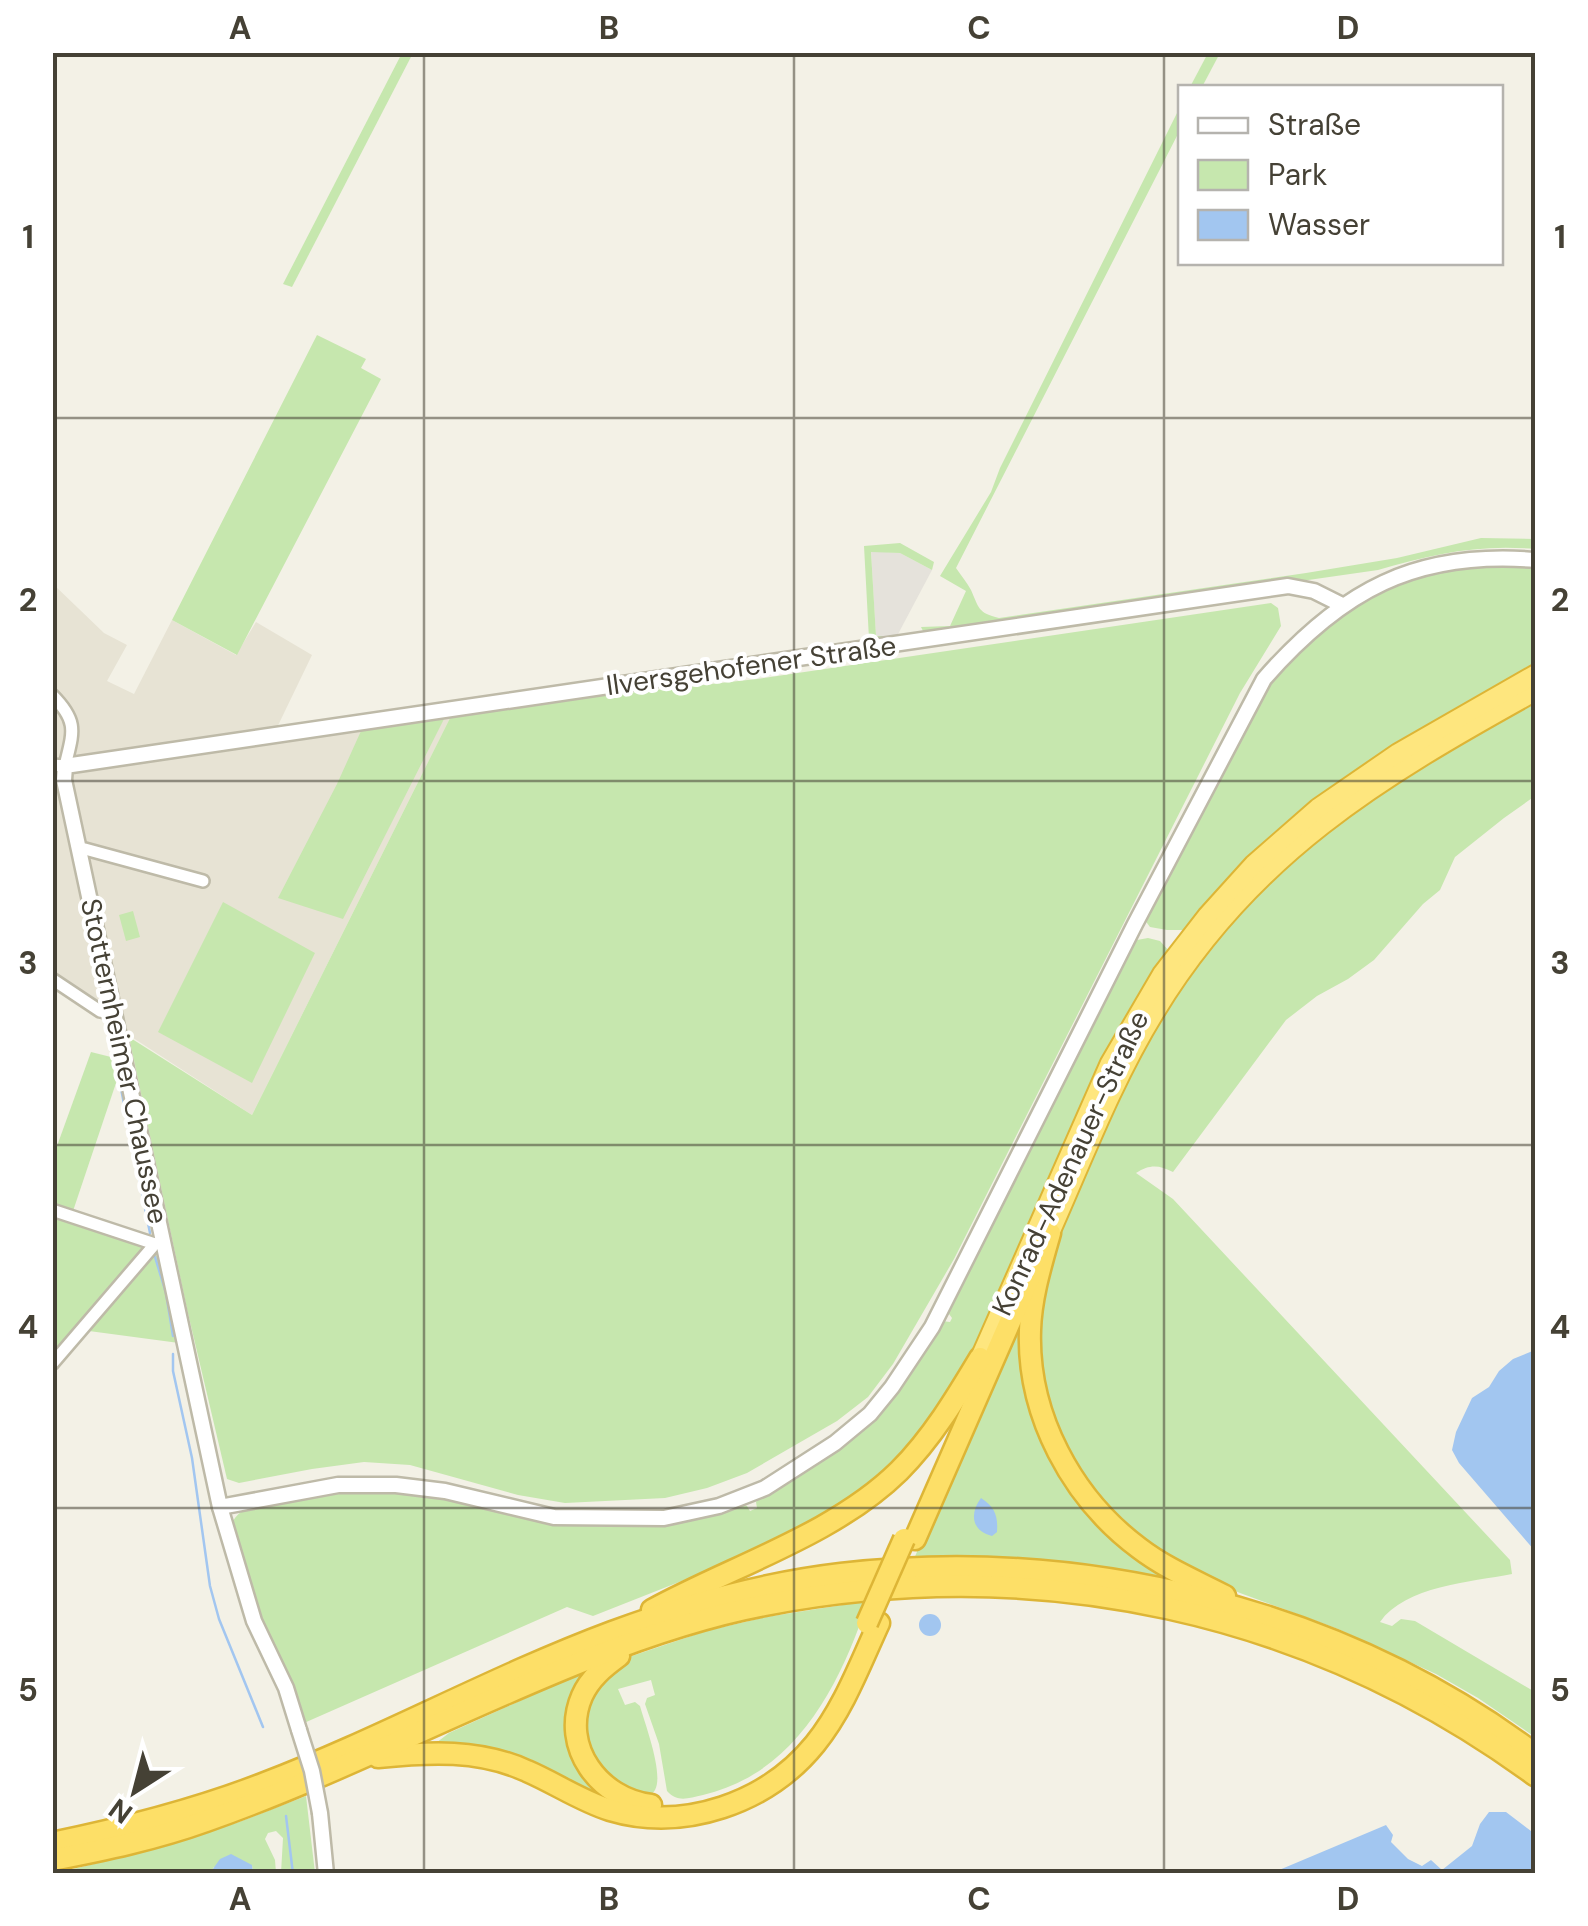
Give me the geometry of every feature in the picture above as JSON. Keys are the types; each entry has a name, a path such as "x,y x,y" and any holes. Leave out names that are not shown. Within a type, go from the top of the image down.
{"highway":[{"name":"Konrad-Adenauer-Straße","path":"980,1358 1110,1063 1152,990 1207,916 1254,864 1318,808 1398,754 1536,674"},
{"name":"Konrad-Adenauer-Straße","path":"1050,1233 1139,1039 1186,967 1244,896 1306,837 1371,788 1428,751 1536,691"},
{"path":"361,1759 430,1752 475,1754 526,1770 609,1810 640,1816 706,1812 754,1794 800,1762 842,1704 909,1539 1050,1233"},
{"path":"1050,1233 1035,1288 1030,1341 1040,1406 1064,1462 1100,1513 1140,1549 1262,1616"},
{"path":"909,1539 980,1358"},
{"path":"612,1632 686,1591 804,1535 880,1488 940,1421 980,1358"},
{"path":"52,1843 196,1808 265,1783 612,1632 761,1588 841,1574 949,1568 1064,1573 1177,1592 1336,1642 1412,1678 1536,1755"},
{"path":"52,1860 203,1822 637,1641 762,1605 843,1592 936,1584 1060,1590 1132,1599 1239,1626 1340,1662 1437,1711 1536,1776"},
{"path":"637,1641 602,1669 583,1694 576,1727 578,1746 587,1767 603,1786 621,1797 639,1804 682,1806 728,1794 772,1771 793,1753 825,1712 873,1623"}],"street":[{"path":"220,1507 338,1485 396,1485 445,1491 554,1518 664,1518 719,1506 764,1488 835,1443 870,1414 932,1328 1264,679 1290,649 1342,605 1374,587 1426,568 1484,559 1536,560"},
{"name":"Ilversgehofener Straße","path":"59,766 1288,586 1314,590 1342,605"},
{"path":"52,696 70,715 73,731 59,766"},
{"name":"Stotternheimer Chaussee","path":"59,766 220,1507 254,1621 286,1688 312,1771 326,1874"},
{"name":"Stotternheimer Chaussee","path":"79,850 203,882"},
{"path":"52,979 100,1011 115,1014"},
{"path":"52,1210 160,1243 52,1364"}],"shaded area":[{"path":"871,551 900,553 932,570 897,636 876,637"},
{"path":"52,583 104,633 127,645 107,681 134,694 172,620 236,655 256,622 312,655 271,740 453,712 252,1115 53,986"}],"green space":[{"path":"402,53 413,53 292,287 283,284"},
{"path":"1208,53 1220,53 1203,85 1191,85"},
{"path":"1178,111 1178,134 956,568 980,609 999,618 1397,558 1481,538 1535,539 1535,549 1456,552 1378,570 925,635 921,627 950,626 966,591 940,576 991,492"},
{"path":"317,335 366,359 361,368 381,379 237,655 172,620"},
{"path":"900,543 934,562 932,570 900,553 871,552 876,636 897,636 869,639 864,546"},
{"path":"1535,565 1535,669 1247,862 1185,930 1150,927 1144,919 1233,743 1275,673 1338,614 1373,593 1453,567"},
{"path":"1271,603 1278,608 1281,626 1240,693 954,1259 893,1364 868,1397 837,1421 747,1473 665,1498 565,1503 518,1495 410,1465 364,1462 239,1483 227,1479 129,1037 252,1115 453,712 757,679"},
{"path":"1535,697 1535,796 1455,857 1440,890 1374,960 1286,1020 1173,1172 1154,1166 1136,1173 1173,1199 1510,1560 1512,1574 1422,1593 1405,1600 1380,1622 1392,1626 1401,1619 1415,1621 1535,1692 1535,1737 1436,1674 1338,1629 1180,1566 1136,1536 1080,1478 1045,1398 1038,1350 1038,1311 1050,1255 1121,1086 1183,980 1248,900 1354,806"},
{"path":"444,719 343,919 278,898 361,731"},
{"path":"223,902 315,953 252,1083 158,1032"},
{"path":"133,911 140,937 126,941 119,915"},
{"path":"1148,938 1160,941 1169,951 976,1350 921,1437 859,1496 773,1545 593,1616 567,1607 304,1723 266,1639 231,1525 239,1514 255,1506 296,1497 362,1490 427,1493 555,1522 591,1526 648,1523 741,1504 750,1511 757,1508 761,1495 832,1453 942,1321 950,1322 952,1318 946,1310 1130,945"},
{"path":"91,1052 111,1057 116,1083 73,1211 53,1204 53,1157"},
{"path":"53,1216 138,1244 141,1253 53,1355"},
{"path":"155,1254 162,1261 179,1343 89,1331"},
{"path":"1030,1292 1026,1324 1059,1465 1185,1583 1069,1563 989,1557 914,1559"},
{"path":"868,1601 828,1694 789,1746 764,1767 736,1784 703,1795 684,1799 671,1795 645,1704 647,1698 655,1695 651,1680 618,1689 625,1705 635,1702 640,1706 656,1761 655,1790 642,1799 606,1783 583,1744 589,1696 626,1658 706,1631"},
{"path":"581,1673 584,1679 579,1769 602,1797 498,1750 436,1743 449,1733"},
{"path":"306,1796 315,1873 281,1873 283,1838 276,1831 268,1833 265,1839 275,1860 276,1873 253,1873 252,1865 214,1867 210,1873 53,1874 163,1847"}],"water":[{"path":"1535,1350 1535,1551 1452,1450 1472,1398 1489,1387 1513,1359"},
{"path":"981,1498 996,1517 997,1532 992,1536 980,1530 974,1521"},
{"path":"930,1614 938,1617 938,1633 930,1636 922,1633 919,1625 922,1617"},
{"path":"1489,1812 1506,1812 1535,1834 1535,1873 1272,1873 1386,1825 1393,1835 1391,1842 1408,1859 1422,1866 1431,1860 1442,1870 1472,1846"},
{"path":"231,1854 252,1865 253,1873 210,1873 220,1859"}],"waterway":[{"path":"52,972 104,1006"},
{"path":"108,1024 150,1233"},
{"path":"155,1257 173,1336"},
{"path":"173,1354 210,1586 219,1619 263,1727"},
{"path":"286,1816 293,1874"}]}
